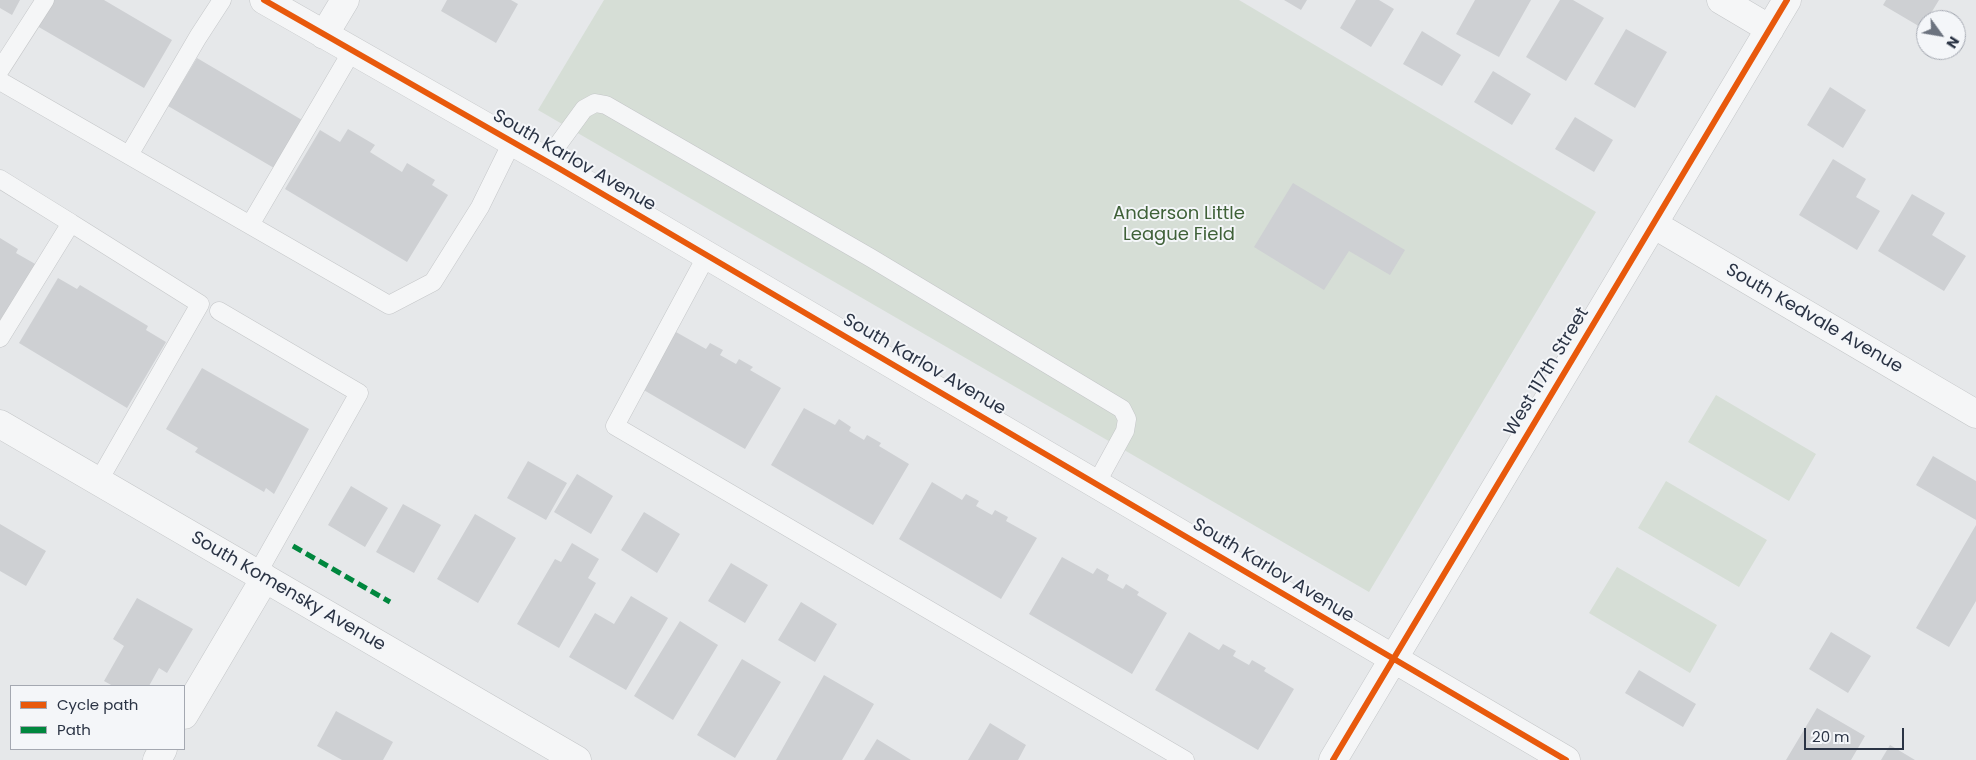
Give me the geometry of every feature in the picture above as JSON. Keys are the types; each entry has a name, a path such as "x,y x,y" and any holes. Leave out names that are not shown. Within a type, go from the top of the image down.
{"street":[{"name":"South Karlov Avenue","path":"264,0 546,161 1566,760"},
{"path":"324,35 345,0"},
{"path":"1720,0 1770,29"},
{"name":"West 117th Street","path":"1333,760 1787,0"},
{"name":"South Kedvale Avenue","path":"1653,224 1976,414"},
{"name":"South Komensky Avenue","path":"0,424 576,760"},
{"path":"185,713 261,576"}],"lane":[{"path":"0,70 45,0"},
{"path":"129,155 198,37 222,0"},
{"path":"250,225 352,51"},
{"path":"0,81 389,305 433,282 480,207 512,142"},
{"path":"546,161 584,109 595,103 606,105 871,258 1122,409 1127,419 1125,431 1096,484"},
{"path":"0,179 200,304 98,482"},
{"path":"0,338 71,223"},
{"path":"707,255 615,426 1185,760"},
{"path":"219,312 359,393 261,576"}],"green space":[{"name":"Anderson Little League Field","path":"604,0 1239,0 1596,212 1369,592 538,110"},
{"path":"1716,395 1816,454 1789,501 1688,442"},
{"path":"1666,481 1767,540 1739,587 1638,528"},
{"path":"1617,567 1717,625 1690,673 1589,613"}],"building":[{"path":"0,0 20,0 12,15 0,8"},
{"path":"53,0 104,0 172,40 144,88 37,26"},
{"path":"447,0 511,0 518,4 496,43 441,11"},
{"path":"1284,0 1307,0 1301,10"},
{"path":"1356,0 1379,0 1394,9 1371,47 1340,28"},
{"path":"1475,0 1531,0 1499,57 1456,34"},
{"path":"1560,0 1573,0 1604,18 1566,81 1526,57"},
{"path":"1886,0 1939,0 1933,10 1916,10 1916,24 1883,5"},
{"path":"1626,29 1667,52 1635,108 1594,84"},
{"path":"1422,31 1461,55 1442,86 1403,64"},
{"path":"197,58 302,120 274,168 168,106"},
{"path":"1493,71 1531,94 1512,125 1474,102"},
{"path":"1830,87 1866,110 1843,148 1807,125"},
{"path":"1575,117 1613,140 1594,172 1555,149"},
{"path":"348,129 375,145 370,152 402,172 407,163 435,180 432,185 448,195 407,262 285,189 320,130 340,142"},
{"path":"1833,159 1866,179 1856,197 1880,211 1857,250 1799,215"},
{"path":"1293,183 1405,250 1390,275 1349,251 1324,290 1254,247"},
{"path":"1912,194 1945,213 1932,235 1966,256 1944,291 1878,251"},
{"path":"0,238 18,249 16,253 37,265 0,326"},
{"path":"58,278 77,289 80,285 148,326 146,330 166,342 127,408 19,343"},
{"path":"676,332 706,349 710,343 723,350 720,355 736,364 739,359 753,367 750,370 781,388 745,449 642,389"},
{"path":"202,368 309,429 274,494 266,488 264,492 195,452 198,448 166,429"},
{"path":"804,408 835,425 839,419 851,427 849,431 864,440 867,435 881,443 879,446 909,464 873,525 771,465"},
{"path":"1933,456 1976,481 1976,520 1916,485"},
{"path":"528,461 567,483 546,520 507,498"},
{"path":"577,474 613,496 591,534 554,512"},
{"path":"932,482 962,500 966,494 979,501 976,506 992,515 995,510 1008,517 1006,521 1037,538 1001,599 899,539"},
{"path":"351,486 388,508 365,547 328,525"},
{"path":"403,504 441,525 414,573 376,552"},
{"path":"644,512 680,534 657,573 621,550"},
{"path":"475,514 516,538 478,603 437,579"},
{"path":"0,524 46,551 26,586 0,571"},
{"path":"1976,525 1976,601 1949,647 1916,628"},
{"path":"572,543 599,559 588,578 596,583 559,648 517,624 555,559 561,562"},
{"path":"1062,557 1093,574 1097,568 1109,575 1107,580 1123,589 1126,584 1139,592 1137,595 1167,613 1132,674 1029,614"},
{"path":"731,563 768,585 745,623 708,601"},
{"path":"631,596 668,618 626,690 569,657 595,613 614,624"},
{"path":"137,598 193,629 167,673 159,668 150,685 111,685 104,681 124,646 113,639"},
{"path":"801,602 837,624 815,662 778,640"},
{"path":"680,621 718,645 673,720 634,696"},
{"path":"1189,632 1219,650 1223,644 1236,651 1233,656 1249,665 1252,660 1266,668 1264,671 1294,689 1258,750 1155,690"},
{"path":"1831,632 1871,656 1848,693 1809,669"},
{"path":"742,659 781,682 735,758 697,735"},
{"path":"1639,670 1696,704 1683,727 1625,693"},
{"path":"824,675 874,704 842,760 776,760"},
{"path":"1817,708 1865,736 1851,760 1786,760"},
{"path":"336,711 393,742 383,760 342,760 317,746"},
{"path":"990,723 1026,745 1018,760 968,760"},
{"path":"877,739 911,760 864,760"},
{"path":"1890,745 1915,760 1881,760"}],"marked path":[{"path":"293,546 390,602"}],"cycle path":[{"path":"264,0 560,169 1566,760"},
{"path":"1333,760 1787,0"}]}
